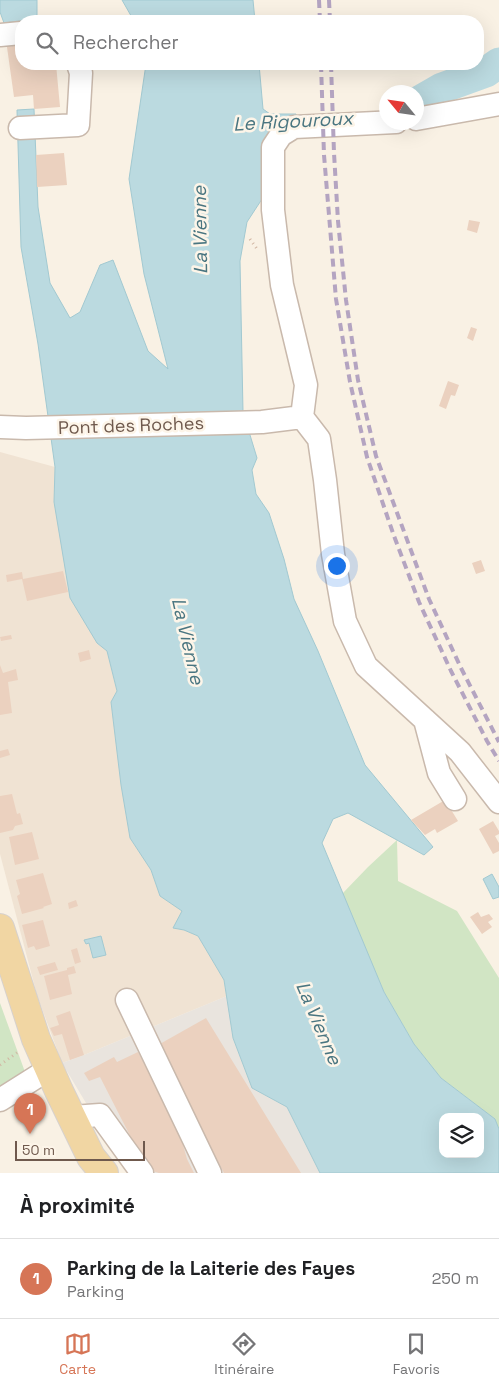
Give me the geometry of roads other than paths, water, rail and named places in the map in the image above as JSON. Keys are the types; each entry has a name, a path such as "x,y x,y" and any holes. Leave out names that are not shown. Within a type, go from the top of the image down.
{"main road":[{"path":"0,928 36,1039 91,1157 104,1173"}],"street":[{"path":"0,35 15,34"},
{"path":"28,128 78,125 80,70"},
{"path":"424,118 499,104"},
{"path":"379,123 294,127 281,134 273,146 273,210 282,285 306,385 302,417 319,439 333,554 345,621 366,666 460,752 499,802"},
{"name":"Pont des Roches","path":"0,427 262,422 302,417"},
{"path":"425,720 439,773 455,799"},
{"path":"127,1000 210,1173"},
{"path":"0,1100 49,1069"},
{"path":"72,1117 100,1115 142,1173"}],"water":[{"path":"0,0 37,0 37,15 15,15 15,22 4,23 0,12"},
{"path":"122,0 253,0 254,15 131,15"},
{"name":"La Vienne","path":"145,70 260,70 263,109 270,114 296,114 297,123 272,125 265,149 264,196 247,222 240,261 243,412 257,458 252,470 256,494 269,513 284,559 294,599 318,651 365,765 433,847 424,855 348,813 333,819 322,843 384,992 414,1044 441,1078 495,1119 499,1129 499,1173 320,1173 287,1107 252,1088 233,1038 224,980 198,936 173,928 182,911 160,896 151,870 130,838 121,785 111,702 117,691 107,651 97,643 70,598 54,502 55,467 38,344 21,247 17,110 34,109 38,207 50,283 70,318 80,312 100,265 113,260 148,351 168,369 144,274 129,179"},
{"path":"492,874 499,887 499,897 493,899 483,879"},
{"path":"101,936 106,955 93,958 89,943 86,944 84,940"}],"waterway":[{"name":"Le Rigouroux","path":"424,98 442,88 486,72 499,63"}],"railway":[{"path":"319,0 320,15"},
{"path":"329,0 330,15"},
{"path":"321,70 324,155 336,299 350,382 367,457 419,602 451,671 499,761"},
{"path":"331,70 338,221 346,300 358,380 376,456 429,599 461,668 499,742"}],"place":[{"name":"Parking de la Laiterie des Fayes","path":"30,1134"}]}
